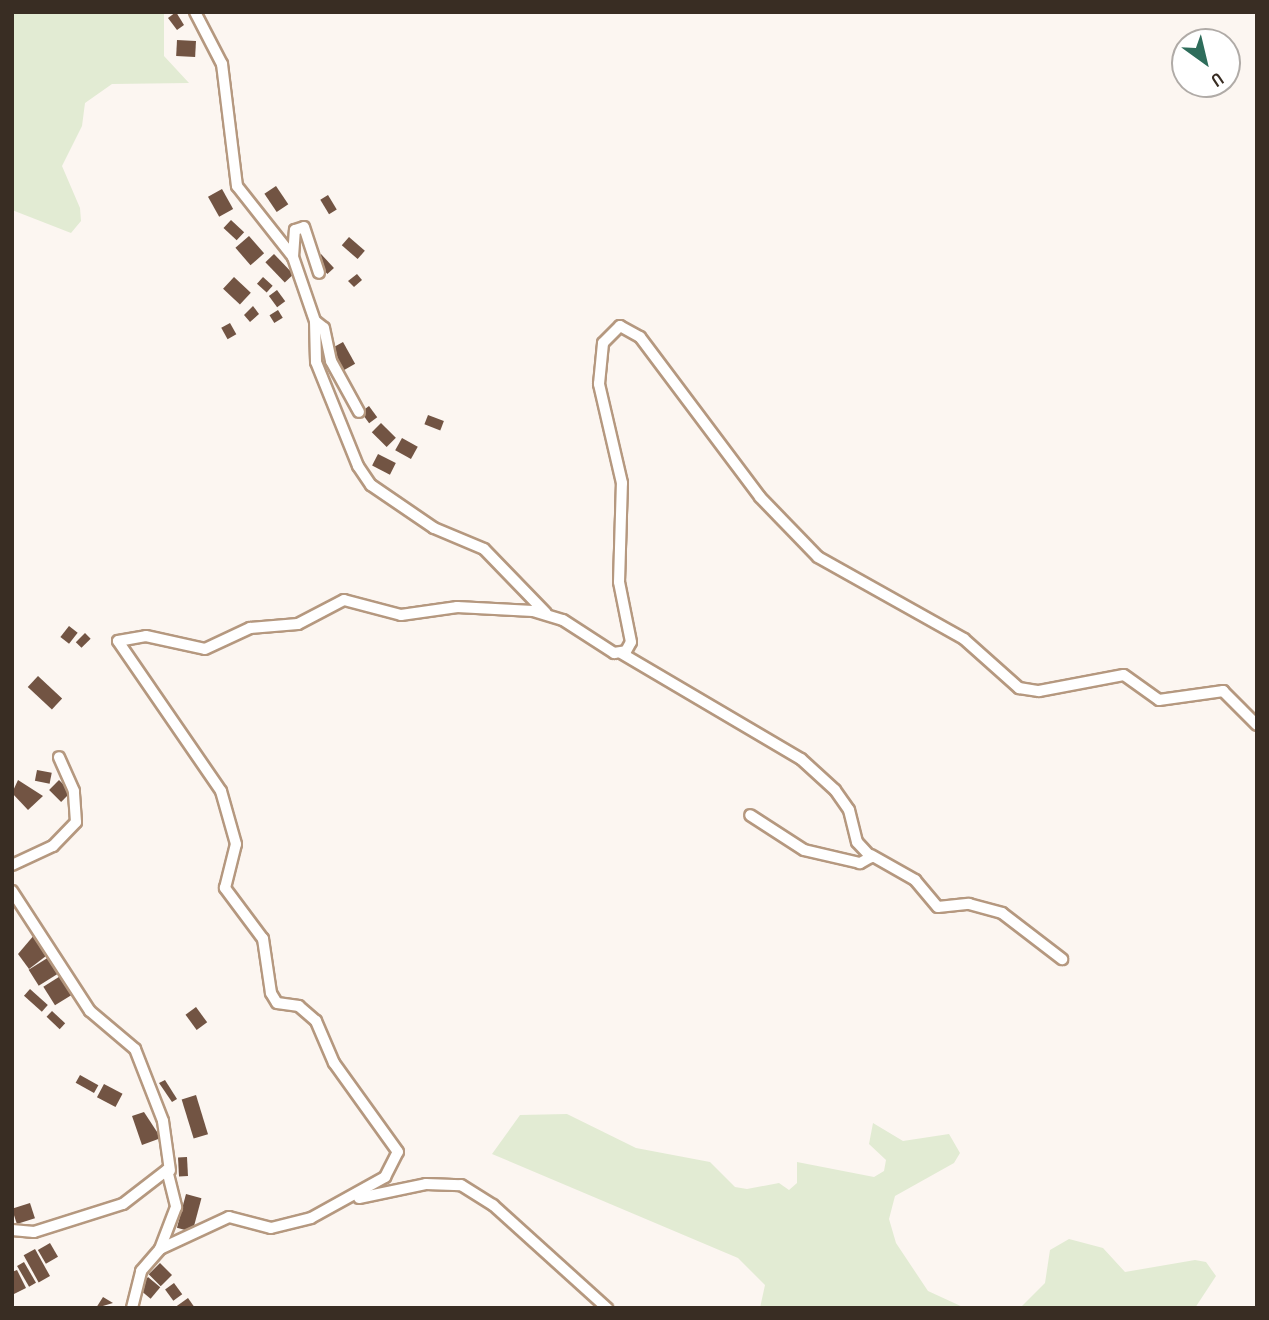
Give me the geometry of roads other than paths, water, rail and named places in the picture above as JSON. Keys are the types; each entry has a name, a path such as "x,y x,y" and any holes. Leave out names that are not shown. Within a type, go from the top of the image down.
{"street":[{"path":"195,12 222,64 237,187 293,257 315,321 316,362 351,452 371,485 434,528 484,549 548,615 621,653 801,759 835,790 849,810 857,842 871,855 915,880 938,907 969,904 1002,913 1062,959"},
{"path":"293,257 295,230 304,227 319,273"},
{"path":"315,321 324,328 331,361 359,412"},
{"path":"621,653 631,642 620,582 624,504 599,384 603,344 620,326 640,337 760,497 818,558 964,639 1019,688 1039,691 1124,675 1160,701 1223,691 1257,725"},
{"path":"339,1204 385,1177 398,1152 334,1063 316,1021 299,1006 277,1003 271,993 263,939 225,888 236,844 222,791 118,642 146,636 205,649 250,628 298,624 344,600 401,615 457,607 548,615"},
{"path":"12,865 53,846 76,822 74,792 59,757"},
{"path":"750,816 804,850 860,863 871,855"},
{"path":"12,891 90,1010 135,1049 163,1121 176,1207 160,1249 141,1271 132,1308"},
{"path":"12,1230 34,1232 123,1204 170,1171"},
{"path":"160,1249 229,1217 284,1226 339,1204 390,1189 461,1185 493,1205 607,1308"}]}
